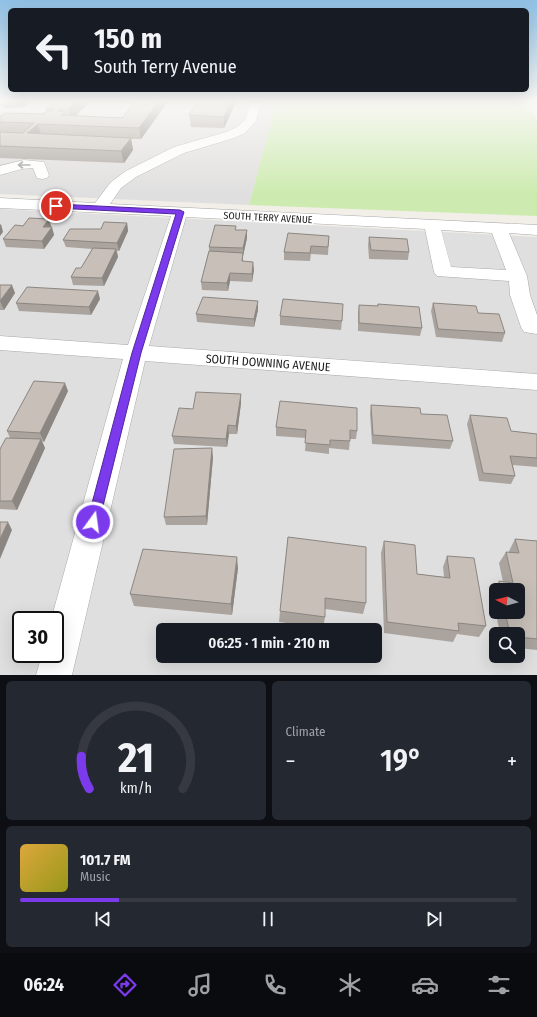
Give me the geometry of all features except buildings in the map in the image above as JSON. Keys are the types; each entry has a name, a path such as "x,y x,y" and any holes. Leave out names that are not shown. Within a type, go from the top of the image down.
{"street":[{"path":"99,208 116,185 131,174 184,148 238,132"},
{"path":"0,171 14,165 35,165 39,166 42,175"},
{"name":"SOUTH TERRY AVENUE","path":"0,203 537,230"},
{"path":"54,675 136,353 180,212"},
{"path":"432,224 443,272 525,289"},
{"path":"498,228 525,289 531,326 537,327"},
{"name":"SOUTH DOWNING AVENUE","path":"0,343 537,382"}],"shaded area":[{"path":"0,132 269,132 249,205 0,194"},
{"path":"0,209 537,237 537,675 0,675"}],"green space":[{"path":"269,132 537,132 537,216 249,205"}],"route":[{"path":"56,206 180,212 136,353 93,522"}]}
